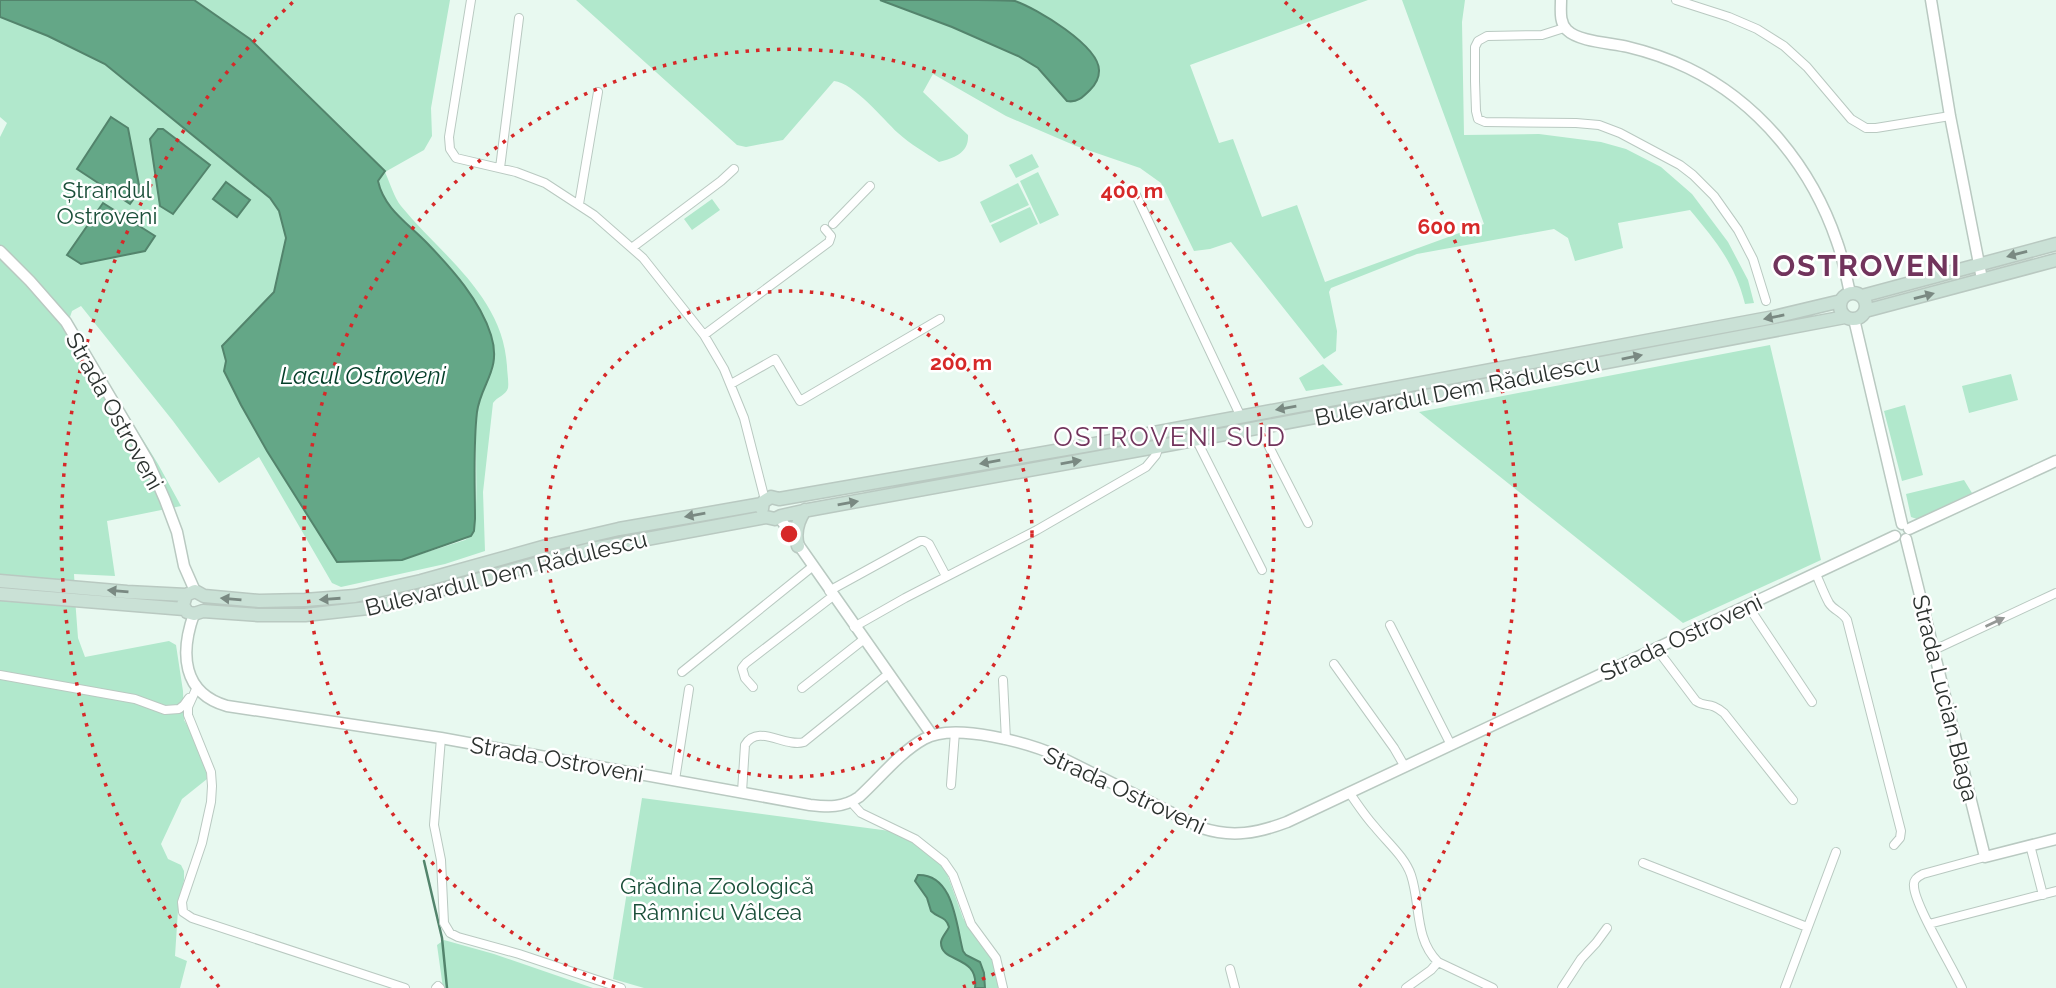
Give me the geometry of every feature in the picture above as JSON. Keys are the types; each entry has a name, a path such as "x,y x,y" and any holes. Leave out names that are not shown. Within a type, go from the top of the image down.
{"main road":[{"name":"Bulevardul Dem Rădulescu","path":"772,507 805,510 1259,427 1386,397 1774,317 2056,244"},
{"path":"1865,311 2056,260"},
{"path":"1851,297 1866,302 1865,311 1860,317 1849,318 1840,309 1851,297"},
{"name":"Bulevardul Dem Rădulescu","path":"0,594 192,602 355,596 380,592 528,550 608,531 772,507 1241,417 1386,397 1849,318"},
{"path":"798,546 796,529 805,510"},
{"name":"Bulevardul Dem Rădulescu","path":"0,581 127,592 192,602"}],"street":[{"path":"471,0 449,137 450,149 456,158 463,161 500,168 545,183 579,204 633,247 653,270 704,334 731,384 744,418 761,481 772,507 887,675 932,735"},
{"path":"1560,0 1564,28 1574,35 1651,53 1687,67 1736,98 1766,124 1798,164 1821,204 1837,241 1851,297"},
{"path":"1676,0 1747,25 1789,49 1852,119 1866,128 1950,116"},
{"path":"1931,0 1950,116 1982,279"},
{"path":"500,168 519,18"},
{"path":"1564,28 1542,35 1482,38 1475,47 1478,119 1485,122 1598,125 1620,133 1674,161 1701,181 1738,230 1754,259 1766,301"},
{"path":"579,204 598,92"},
{"path":"633,247 734,169"},
{"path":"704,334 829,242 829,227 870,186"},
{"path":"1136,195 1241,417"},
{"name":"Strada Ostroveni","path":"0,251 66,323 148,461 177,532 192,602"},
{"name":"Strada Lucian Blaga","path":"1849,318 1985,857"},
{"path":"731,384 775,359 800,401 940,319"},
{"path":"1259,427 1308,523"},
{"path":"1196,439 1262,570"},
{"path":"854,627 1037,530 1146,467 1159,446"},
{"name":"Strada Ostroveni","path":"197,687 210,700 227,706 441,738 821,806 843,806 851,802 912,747 932,735 955,732 1006,740 1050,752 1194,824 1221,834 1245,834 1273,827 1405,767 2056,461"},
{"path":"753,687 743,673 746,663 831,594 920,541 929,544 946,576"},
{"path":"682,672 812,567"},
{"path":"1816,574 1829,602 1843,613 1847,620 1901,831 1900,838 1894,845"},
{"path":"1934,650 2056,593"},
{"path":"192,602 183,626 188,671 197,687"},
{"path":"1748,606 1812,702"},
{"path":"1390,625 1451,745"},
{"path":"802,688 863,640"},
{"path":"1656,648 1696,701 1701,705 1714,705 1724,713 1793,800"},
{"path":"1334,664 1405,767"},
{"path":"0,675 124,697 170,710 184,705 197,687"},
{"path":"742,792 745,745 749,739 758,735 791,744 804,742 887,675"},
{"path":"1003,680 1006,740"},
{"path":"197,687 188,707 188,715 211,772 211,802 202,843 182,902 183,912 192,918 405,988"},
{"path":"675,780 689,690"},
{"path":"951,785 955,732"},
{"path":"441,738 434,825 446,929 458,937 621,988"},
{"path":"1349,792 1362,812 1408,867 1423,938 1431,955 1438,962 1493,988"},
{"path":"851,802 861,813 915,839 944,862 953,875 971,924 996,958 1003,988"},
{"path":"1962,988 1916,896 1913,886 1915,880 1923,874 2056,839"},
{"path":"2030,845 2043,895"},
{"path":"1785,988 1836,852"},
{"path":"1643,863 1807,927"},
{"path":"1929,924 2056,891"},
{"path":"1562,988 1581,959 1607,928"},
{"path":"1406,988 1438,962"},
{"path":"1230,969 1235,988"}],"green space":[{"name":"Ștrandul Ostroveni","path":"194,0 450,0 431,108 432,136 424,150 385,172 401,206 468,278 482,298 503,341 508,388 493,403 483,492 485,551 445,564 341,587 332,583 259,457 219,483 81,306 72,311 69,320 181,506 107,521 115,576 74,574 75,592 174,599 174,604 75,598 78,638 85,657 169,641 176,645 184,720 193,735 207,779 182,799 161,844 168,859 181,865 184,871 175,956 187,961 180,988 0,988 0,137 7,123 0,117 0,17 48,36 105,64 270,198 279,211 287,238 274,292 222,346 226,361 224,371 267,451 402,560 465,540 474,531 477,413 491,373 493,352 487,324 473,298 388,203 378,181 384,172 250,39"},
{"path":"576,0 1368,0 1190,65 1219,143 1233,139 1262,217 1297,205 1325,282 1484,224 1402,0 1465,0 1462,22 1464,135 1539,134 1601,142 1626,149 1661,167 1692,194 1728,242 1748,280 1754,303 1745,304 1736,277 1723,254 1690,210 1618,223 1623,248 1575,261 1568,238 1554,229 1417,254 1331,288 1329,292 1337,331 1336,351 1324,359 1231,242 1194,251 1161,183 1140,168 1076,146 1006,116 933,74 923,92 968,135 963,150 950,159 939,162 918,148 898,133 859,95 842,83 834,81 783,140 746,147 737,145"},
{"path":"1032,154 1039,167 1016,178 1009,165"},
{"path":"1038,172 1059,215 1040,224 1020,181"},
{"path":"1018,183 1029,205 990,223 980,202"},
{"path":"712,199 720,210 692,230 684,219"},
{"path":"1030,207 1038,224 1000,243 991,225"},
{"path":"1770,345 1821,560 1683,623 1419,412"},
{"path":"1323,364 1343,385 1306,391 1299,378"},
{"path":"2011,374 2018,400 1969,413 1962,386"},
{"path":"1905,405 1923,475 1902,481 1884,411"},
{"path":"1964,480 1972,493 1917,519 1911,517 1906,494"},
{"name":"Grădina Zoologică Râmnicu Vâlcea","path":"642,798 890,831 917,844 945,868 963,918 979,943 993,958 999,988 644,988 613,979"},
{"path":"444,940 593,988 443,988 437,945"}],"water":[{"name":"Lacul Ostroveni","path":"0,0 194,0 250,39 385,171 378,181 386,200 464,286 486,322 494,347 492,367 477,412 475,519 471,536 402,560 337,562 267,451 224,371 226,361 222,346 274,292 286,238 279,211 270,198 105,64 48,36 0,17"},
{"path":"880,0 1015,1 1065,29 1089,50 1097,61 1097,79 1082,97 1067,101 1038,68 1018,56"},
{"path":"111,117 128,128 140,190 130,204 77,169"},
{"path":"158,129 163,129 210,165 173,214 160,206 150,139"},
{"path":"226,182 250,200 237,217 213,199"},
{"path":"103,203 155,236 145,251 81,264 67,255"},
{"path":"918,875 930,877 946,892 955,915 963,951 980,962 985,988 975,988 975,977 966,964 946,954 942,949 941,942 949,927 948,923 931,911 927,898 915,881"}],"waterway":[{"path":"424,861 442,938 447,988"}],"district":[{"name":"OSTROVENI","path":"1867,265"},
{"name":"OSTROVENI SUD","path":"1170,437"}]}
